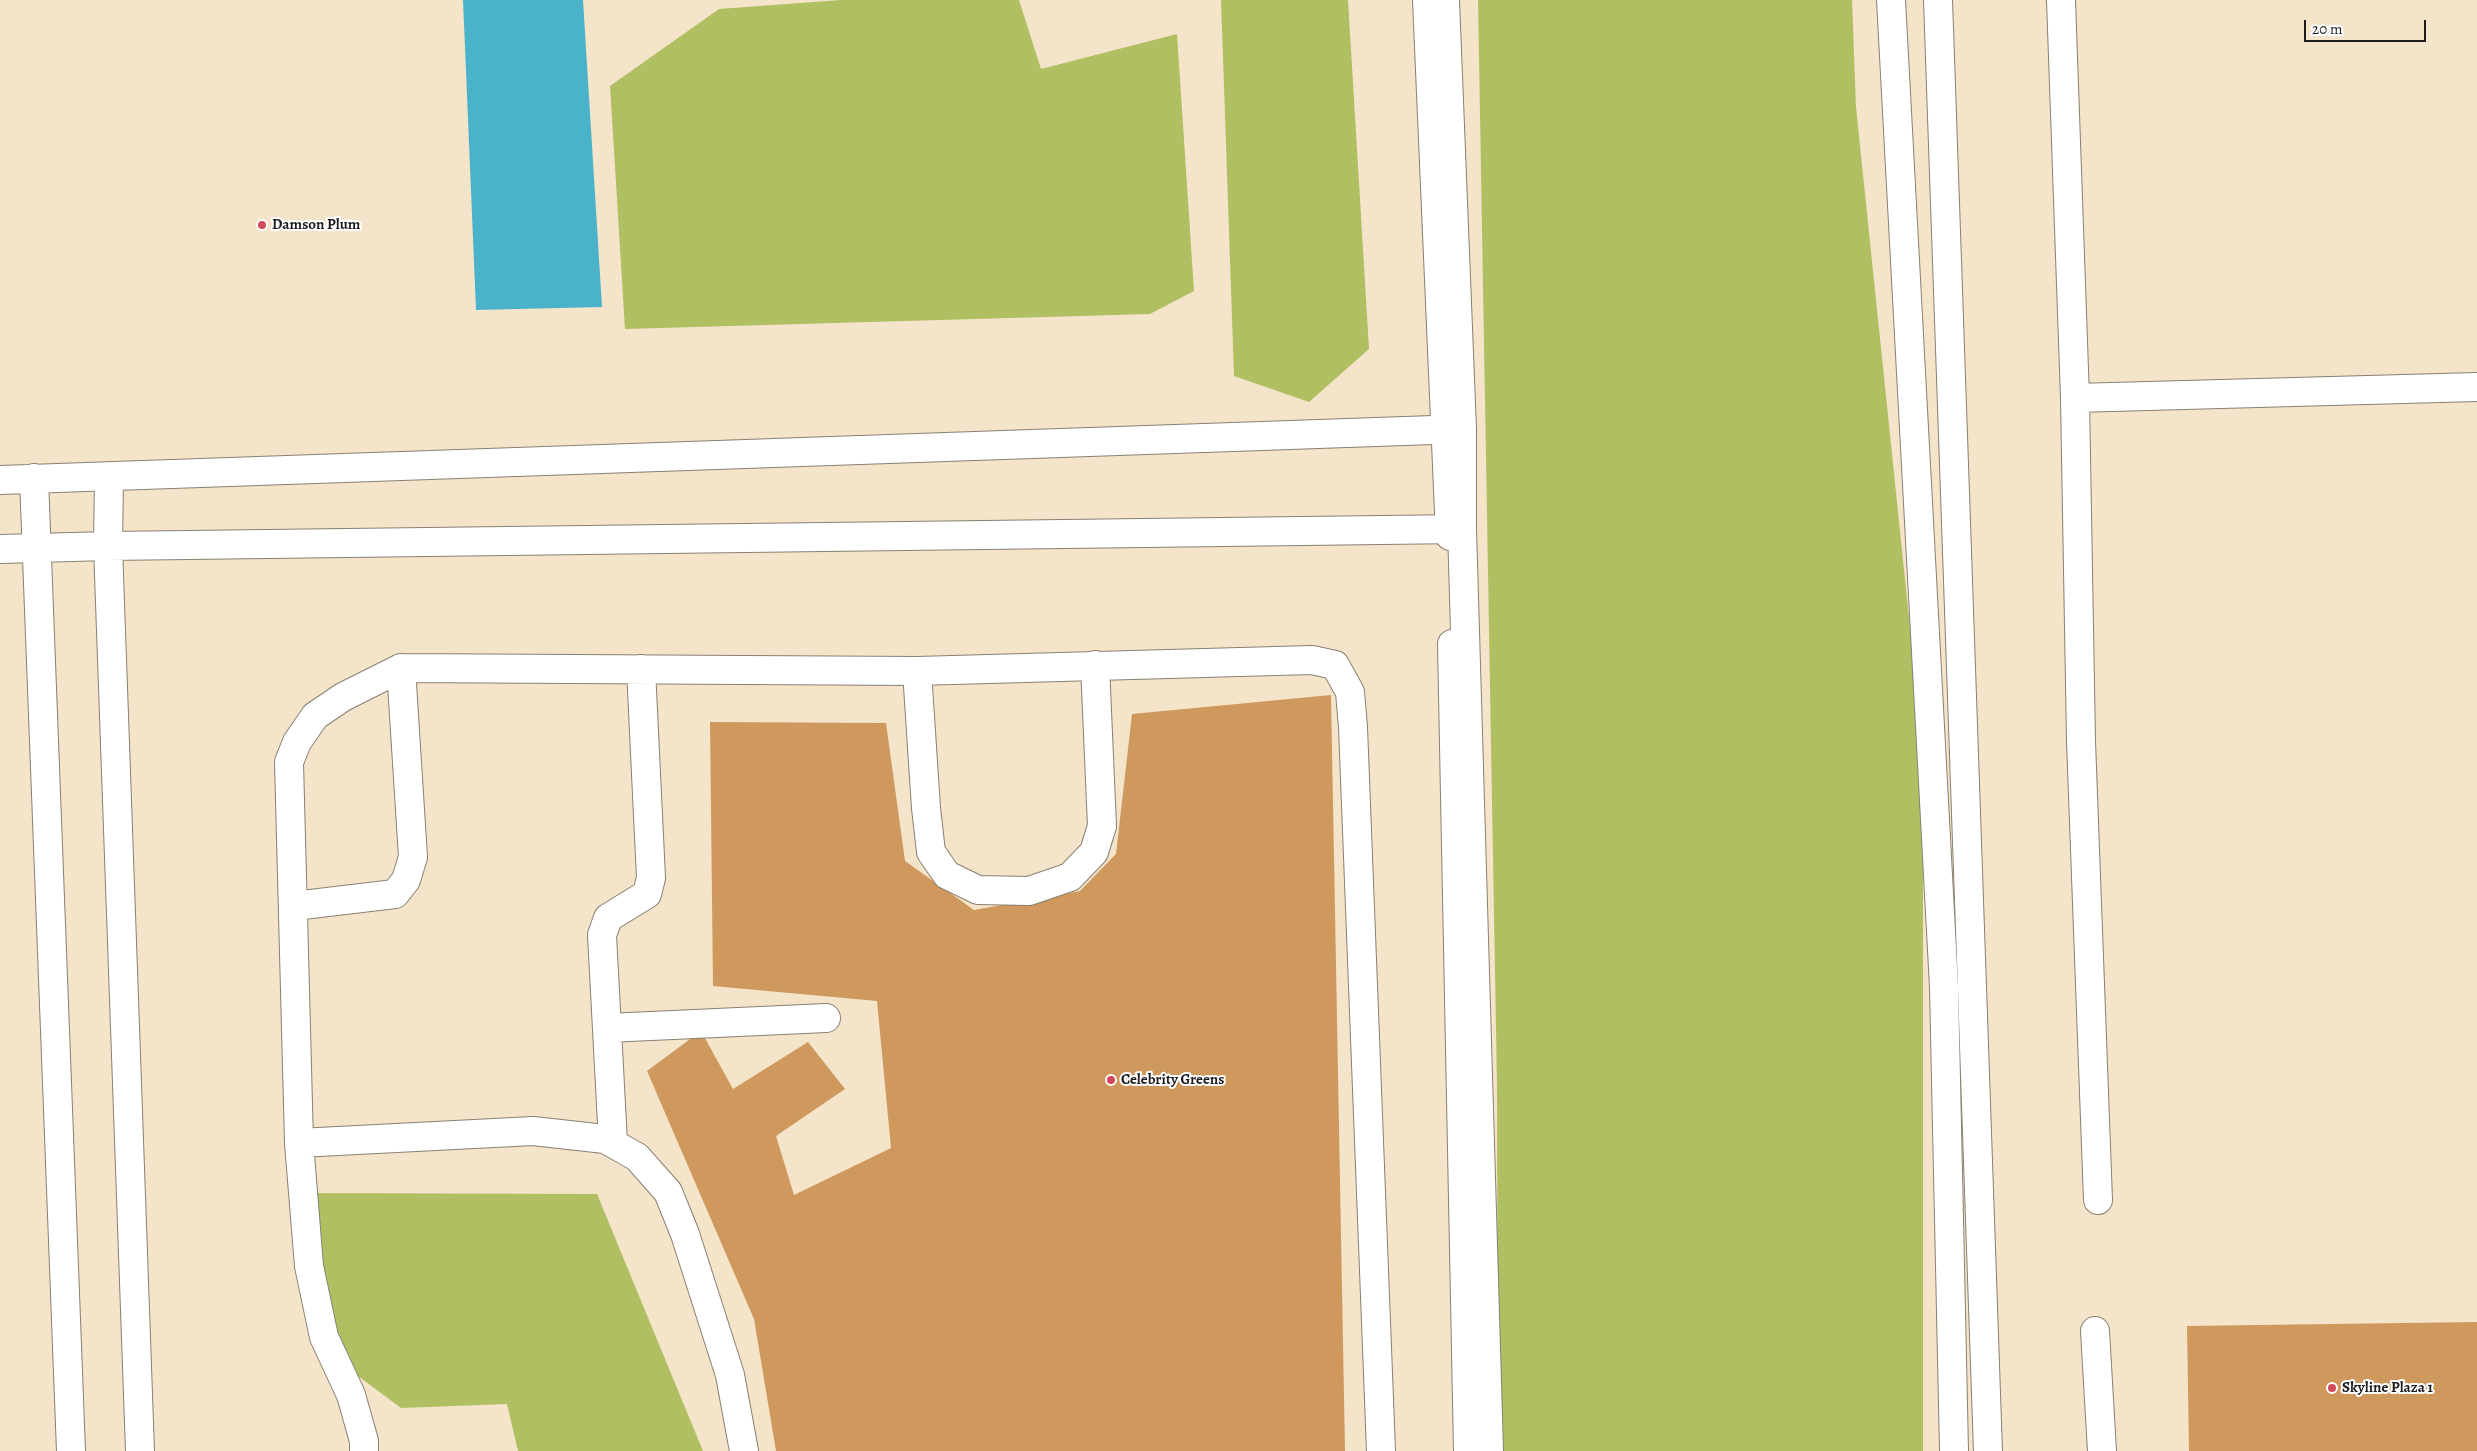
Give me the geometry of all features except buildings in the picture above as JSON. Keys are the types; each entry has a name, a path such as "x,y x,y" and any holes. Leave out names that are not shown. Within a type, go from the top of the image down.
{"street":[{"path":"1427,0 1450,548 1468,1451"},
{"path":"1445,0 1462,429 1462,529 1489,1451"},
{"path":"1891,0 1944,987 1954,1451"},
{"path":"1938,0 1988,1451"},
{"path":"2061,0 2076,398 2081,741 2098,1200"},
{"path":"2076,398 2477,387"},
{"path":"0,480 109,478 1462,429"},
{"path":"34,478 71,1451"},
{"path":"109,478 108,546 140,1451"},
{"path":"0,549 108,546 1462,529"},
{"path":"364,1451 364,1441 351,1395 324,1337 309,1266 299,1143 289,762 297,742 315,716 343,697 401,668 916,671 1312,660 1335,666 1350,692 1353,727 1381,1451"},
{"path":"916,671 931,852 947,875 978,890 1029,891 1070,877 1094,852 1102,826 1095,665"},
{"path":"294,906 395,894 406,880 413,857 401,668"},
{"path":"613,1143 602,936 608,918 647,894 650,878 641,669"},
{"path":"607,1028 826,1018"},
{"path":"299,1143 533,1131 605,1139 637,1157 668,1192 685,1234 730,1375 744,1451"},
{"path":"2095,1331 2102,1451"}],"green space":[{"path":"841,0 1019,0 1041,69 1177,34 1194,291 1150,314 625,329 610,86 719,9"},
{"path":"1221,0 1348,0 1369,349 1309,402 1234,376"},
{"path":"1478,0 1852,0 1856,107 1923,753 1923,1451 1498,1451 1497,1086"},
{"path":"303,1193 597,1194 703,1451 518,1451 507,1404 401,1408 311,1341"}],"water":[{"path":"463,0 583,0 602,307 476,310"}],"place":[{"name":"Damson Plum","path":"262,225"},
{"name":"Celebrity Greens","path":"1111,1080"},
{"name":"Skyline Plaza 1","path":"2332,1388"}]}
